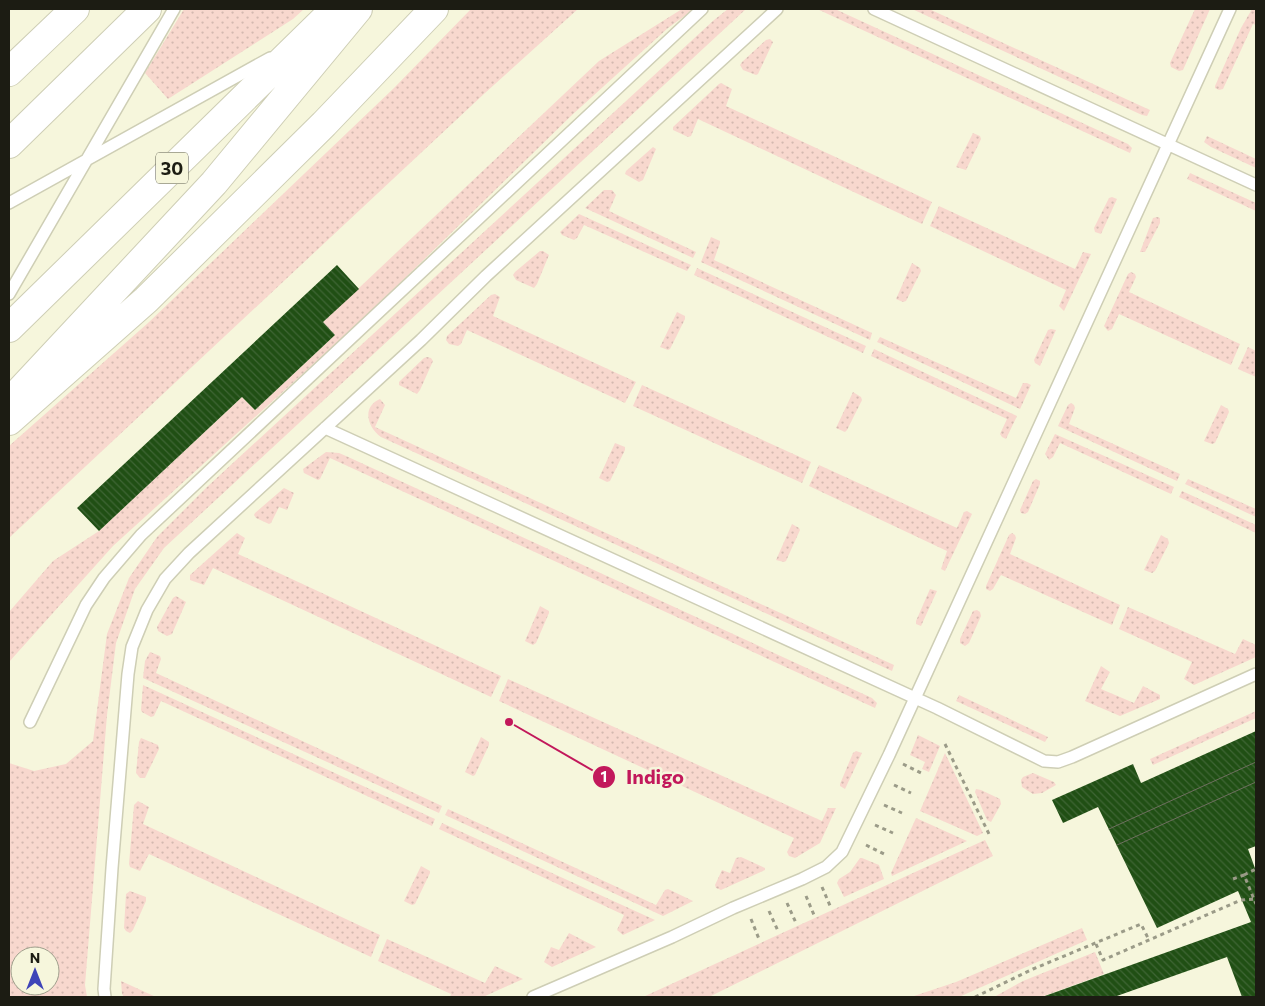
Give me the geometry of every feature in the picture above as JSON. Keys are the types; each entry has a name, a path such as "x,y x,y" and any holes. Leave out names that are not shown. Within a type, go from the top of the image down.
{"highway":[{"path":"9,72 75,9"},
{"path":"9,144 147,9"},
{"name":"30","path":"9,328 335,9"},
{"path":"9,402 214,183 358,9"},
{"path":"9,422 153,293 324,124 434,9"}],"lane":[{"path":"9,294 174,9"},
{"path":"30,722 86,605 104,578 141,535 702,9"},
{"path":"105,997 111,877 128,674 132,647 156,592 165,579 206,537 777,9"},
{"path":"874,9 1256,185"},
{"path":"533,997 802,879 826,867 842,852 1230,9"},
{"path":"9,203 304,39"},
{"path":"325,428 914,698 1044,761 1058,762 1256,674"}],"path":[{"path":"945,744 990,836"},
{"path":"903,764 921,772"},
{"path":"894,785 911,793"},
{"path":"884,805 902,813"},
{"path":"875,825 892,833"},
{"path":"866,845 884,854"},
{"path":"1233,879 1256,869"},
{"path":"1244,875 1256,904"},
{"path":"821,883 831,908"},
{"path":"804,890 814,915"},
{"path":"785,899 796,923"},
{"path":"1094,944 1103,960 1241,900 1255,899"},
{"path":"767,907 778,931"},
{"path":"749,915 759,939"},
{"path":"974,997 1140,924 1149,940"}],"shaded area":[{"path":"184,9 304,9 293,19 168,99 145,73"},
{"path":"471,9 578,9 485,93 9,538 9,446 148,323 394,88"},
{"path":"682,9 694,9 668,28 572,115 364,318 113,546 9,662 9,612 53,561 99,531 242,397 255,410 335,335 323,322 599,61"},
{"path":"728,9 746,9 164,548 135,589 116,643 107,715 85,985 87,997 9,997 9,763 34,771 66,764 93,741 107,634 129,578 157,537 207,487 714,20"},
{"path":"817,9 835,9 1128,144 1132,148 1130,153"},
{"path":"912,9 929,9 1150,110 1147,116 1142,115"},
{"path":"1195,9 1210,9 1183,70 1179,71 1171,67 1170,63"},
{"path":"1252,9 1256,9 1256,25 1253,24 1223,89 1219,90 1215,86 1241,28"},
{"path":"770,39 773,42 758,74 743,70 740,65 742,62 766,40"},
{"path":"721,83 732,89 726,106 932,202 922,224 698,119 691,136 688,137 673,130 673,127"},
{"path":"973,133 980,136 981,139 966,170 956,167"},
{"path":"1207,136 1256,159 1256,168 1211,147 1204,142"},
{"path":"653,147 656,149 643,180 639,182 625,174 626,171"},
{"path":"1190,173 1256,203 1256,211 1187,179"},
{"path":"604,190 612,190 616,195 609,211 696,252 693,258 585,208"},
{"path":"1109,198 1117,199 1101,234 1095,232 1094,228"},
{"path":"939,206 1075,269 1083,252 1091,254 1064,311 1059,306 1066,290 930,226"},
{"path":"579,214 691,265 687,271 584,225 574,240 562,235 560,232"},
{"path":"1153,218 1160,218 1160,223 1145,252 1140,252"},
{"path":"711,237 720,241 714,260 872,333 870,340 701,262"},
{"path":"540,251 549,255 534,288 516,280 513,275 515,272"},
{"path":"912,263 920,268 921,271 906,301 903,302 896,299"},
{"path":"697,268 866,346 863,353 694,275"},
{"path":"1131,272 1136,277 1129,292 1240,344 1231,365 1119,314 1112,329 1108,331 1104,326 1128,274"},
{"path":"495,294 500,297 493,316 636,382 625,403 467,330 461,344 458,346 449,344 446,340 447,336 491,295"},
{"path":"677,312 685,316 685,319 668,350 660,347"},
{"path":"1048,330 1056,330 1040,366 1034,360"},
{"path":"880,337 1016,398 1023,383 1031,385 1020,409 877,342"},
{"path":"1248,347 1256,351 1256,377 1238,369"},
{"path":"874,349 1017,416 1006,439 1000,434 1007,419 871,356"},
{"path":"427,357 433,361 417,394 399,385 401,380"},
{"path":"642,385 811,462 802,483 633,406"},
{"path":"853,392 861,397 862,400 845,432 836,428"},
{"path":"380,399 385,405 375,427 894,665 892,671 381,437 376,433 368,418 370,407"},
{"path":"1071,403 1075,408 1069,424 1180,474 1177,481 1058,426 1068,405"},
{"path":"1221,405 1228,409 1229,412 1215,443 1212,444 1204,441"},
{"path":"1055,434 1174,487 1171,494 1060,443 1053,457 1049,460 1045,454"},
{"path":"615,443 625,447 625,450 610,481 607,482 599,478"},
{"path":"326,452 339,453 346,456 872,698 877,703 875,708 330,458 320,479 318,480 304,473 303,469"},
{"path":"819,465 957,528 964,512 967,511 972,514 945,571 941,569 947,551 809,486"},
{"path":"1036,479 1040,481 1040,484 1028,512 1025,514 1021,513 1020,510 1033,481"},
{"path":"1188,479 1256,509 1256,517 1185,484"},
{"path":"284,488 294,493 287,510 279,507 269,524 256,518 255,513"},
{"path":"1182,491 1256,525 1256,533 1179,497"},
{"path":"792,524 800,530 786,561 776,560"},
{"path":"237,533 245,538 238,554 501,676 491,697 213,568 204,585 190,580 190,575"},
{"path":"1012,533 1016,538 1010,554 1120,605 1112,625 1001,575 993,589 990,591 986,589 1009,535"},
{"path":"1161,535 1168,539 1169,543 1155,571 1152,573 1144,570"},
{"path":"930,589 937,591 921,626 916,624 916,621"},
{"path":"176,596 186,602 172,634 167,636 158,631 157,627 173,598"},
{"path":"540,606 549,611 549,613 536,643 533,645 525,641"},
{"path":"1128,607 1235,654 1243,639 1256,645 1256,657 1194,685 1184,679 1192,662 1119,629"},
{"path":"977,610 981,616 969,643 965,646 960,643 960,639 973,611"},
{"path":"150,652 160,656 161,659 156,673 442,806 439,813 143,678 145,661"},
{"path":"1101,666 1110,672 1101,689 1134,703 1143,686 1160,695 1160,699 1120,716 1085,701"},
{"path":"508,679 822,821 828,808 836,808 820,843 795,858 789,856 787,852 794,838 499,701"},
{"path":"143,685 435,819 432,826 161,701 154,716 151,717 141,710"},
{"path":"959,695 1048,737 1045,742 956,701"},
{"path":"1256,711 1256,718 1153,765 1150,759"},
{"path":"918,735 940,746 929,772 922,769 925,762 910,755"},
{"path":"481,737 489,742 489,745 473,776 465,772"},
{"path":"141,738 158,745 159,749 145,778 140,778 136,773"},
{"path":"856,751 862,753 845,789 840,784 853,753"},
{"path":"945,753 983,833 977,836 920,811"},
{"path":"1033,773 1054,782 1056,785 1042,793 1033,794 1022,787 1021,780 1023,777"},
{"path":"976,789 1000,799 1001,804 991,822 987,820 975,792"},
{"path":"138,801 149,807 143,824 380,935 371,957 149,854 140,871 130,867 134,805"},
{"path":"448,809 656,905 665,890 668,889 693,901 663,916 445,815"},
{"path":"916,818 967,841 892,876 891,873"},
{"path":"442,823 655,920 623,935 617,930 624,915 439,829"},
{"path":"985,840 993,856 709,997 643,997"},
{"path":"741,857 765,868 765,870 721,890 716,888 715,885 722,870 730,873 736,858"},
{"path":"860,858 879,865 884,879 844,897 837,883 839,879 850,872"},
{"path":"421,866 430,871 430,873 415,904 412,905 404,901"},
{"path":"130,891 146,897 146,901 130,933 124,928 126,894"},
{"path":"1082,928 1087,940 959,997 911,997 956,982"},
{"path":"569,933 596,947 552,967 544,962 551,947 559,950"},
{"path":"387,939 485,983 495,966 523,979 483,997 450,997 451,994 378,961"},
{"path":"1095,952 1104,974 1041,997 994,997 1023,981"},
{"path":"121,981 156,997 124,997"}],"building":[{"path":"337,265 359,289 323,322 335,335 255,410 242,397 99,531 77,508"},
{"path":"1256,731 1256,846 1248,849 1256,871 1256,997 1242,997 1227,957 1114,997 1042,997 1251,922 1238,891 1157,928 1098,807 1063,823 1052,800 1133,764 1141,783"}],"tram line":[{"path":"1109,829 1256,762"},
{"path":"1117,845 1256,782"}],"place":[{"name":"Indigo","path":"509,722"}]}
